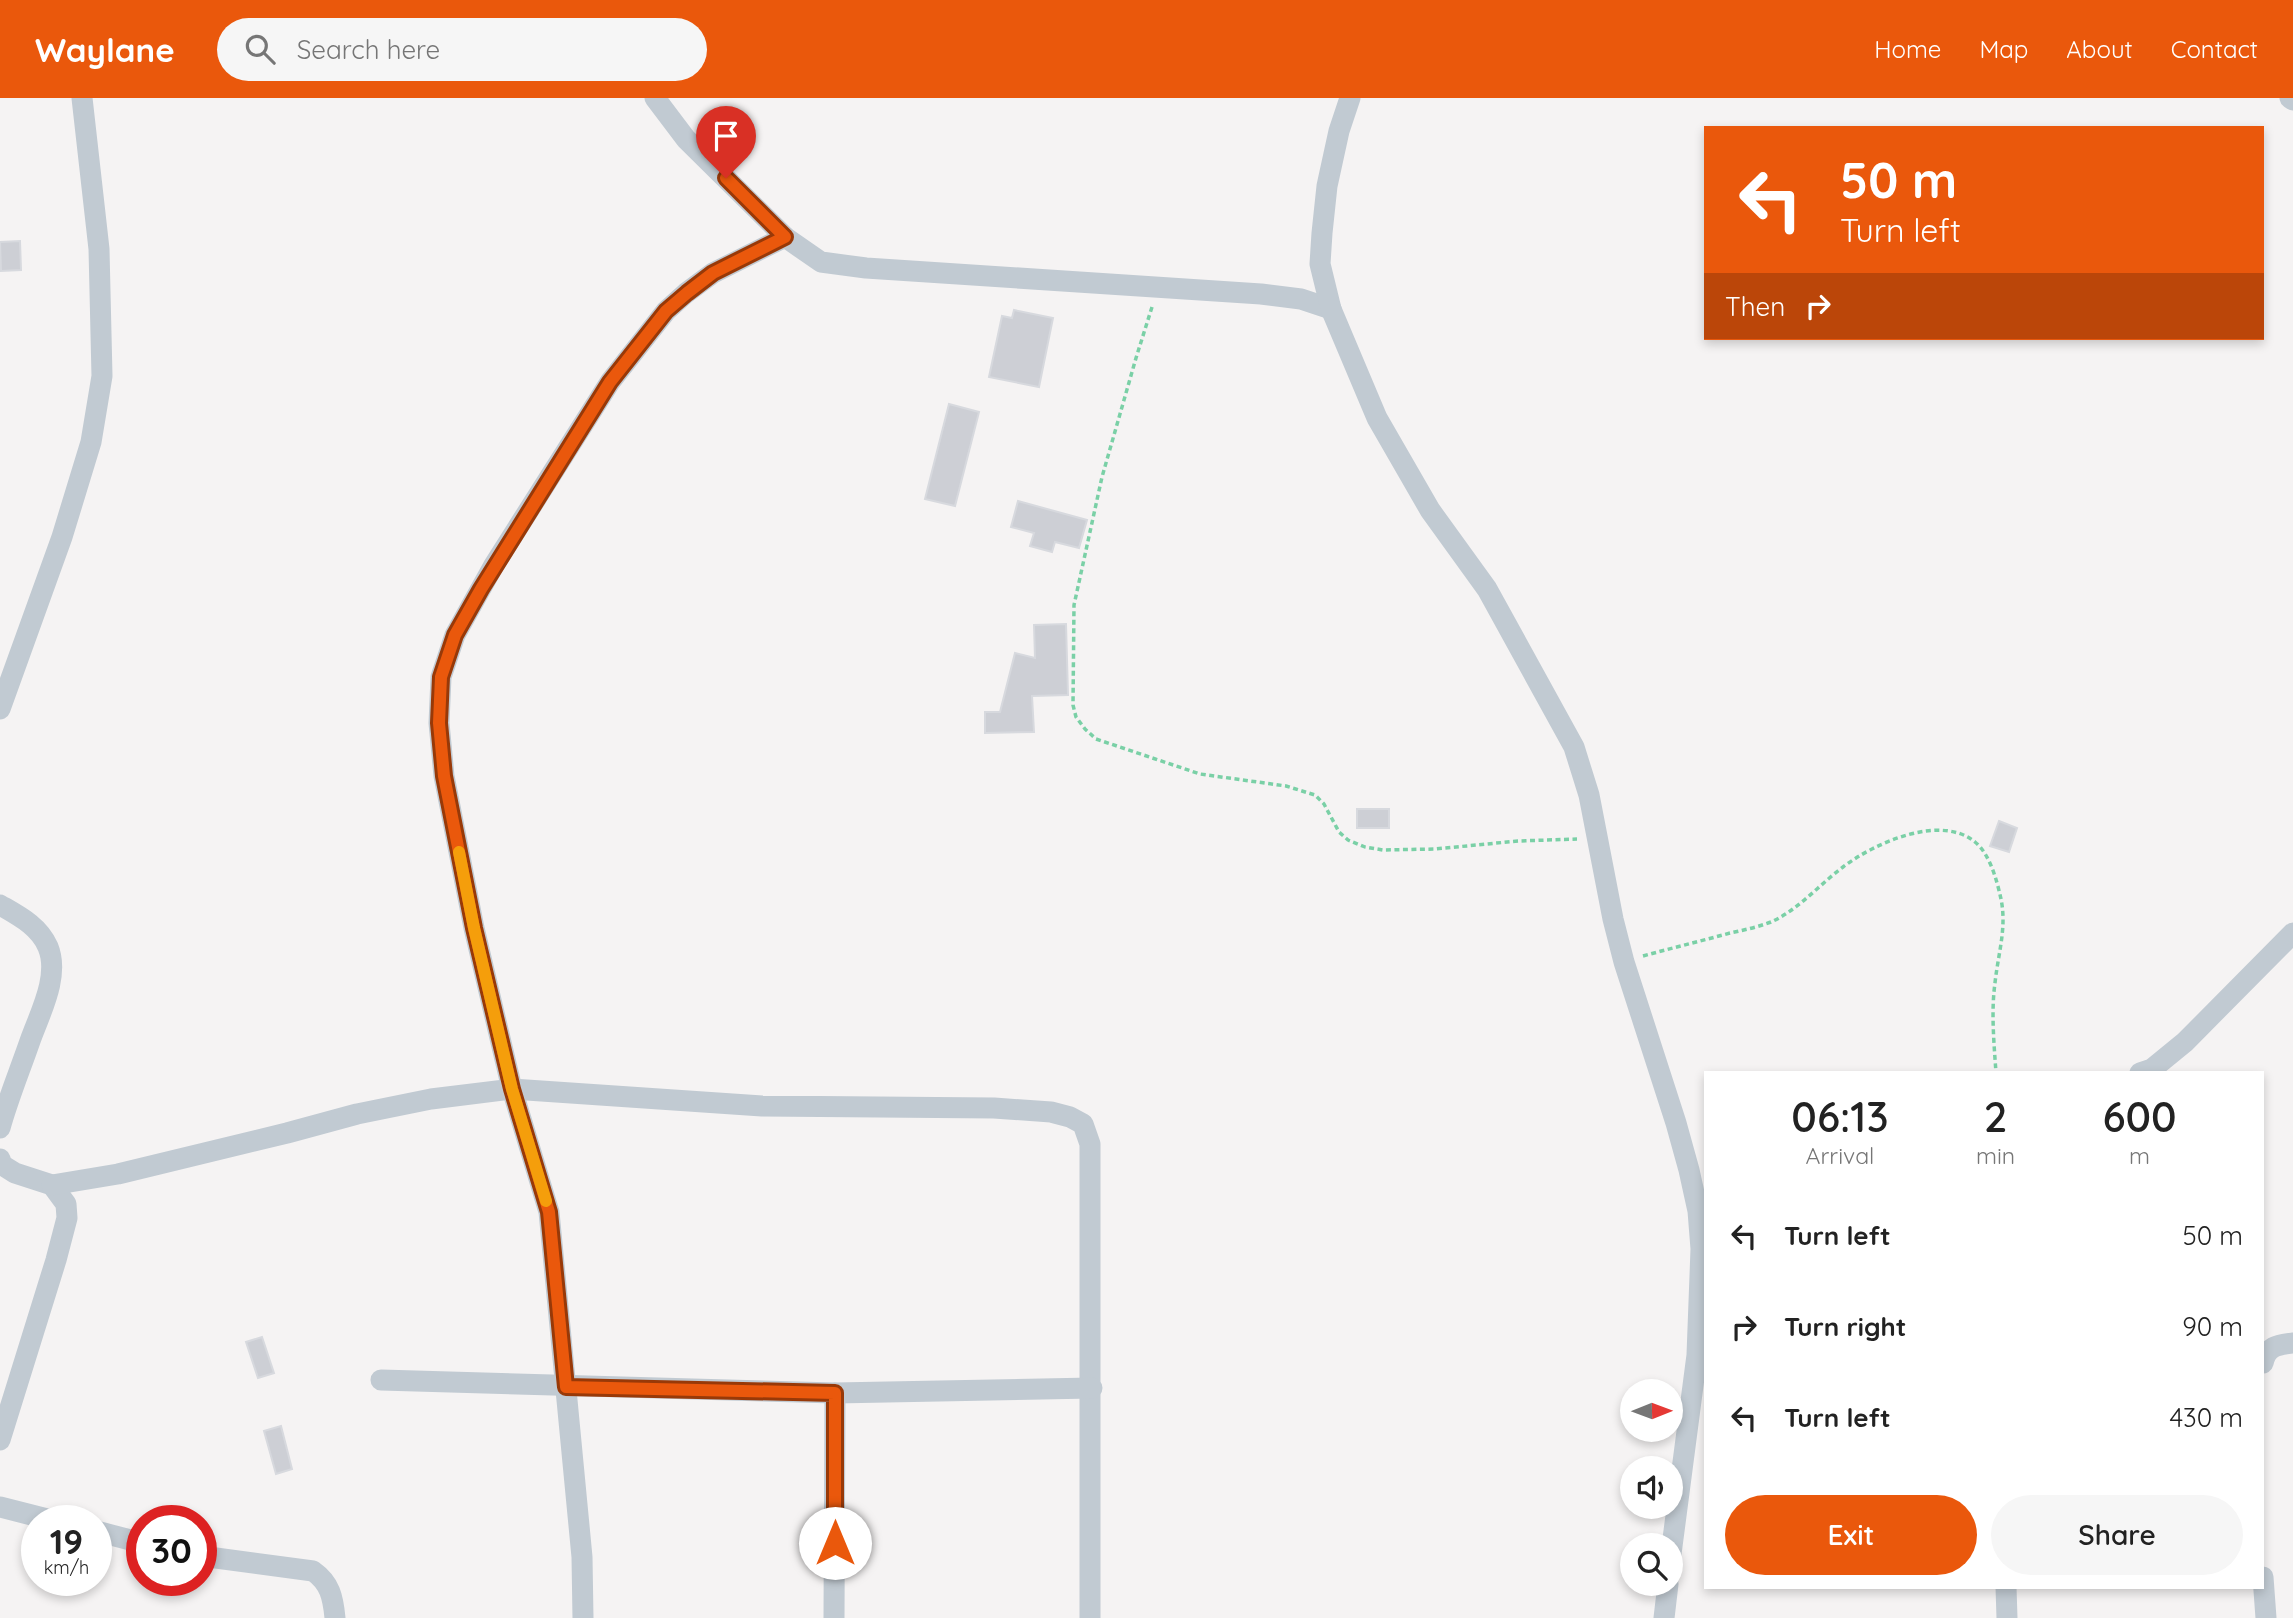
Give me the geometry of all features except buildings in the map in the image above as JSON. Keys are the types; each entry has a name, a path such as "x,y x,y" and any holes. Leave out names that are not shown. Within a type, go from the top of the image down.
{"street":[{"path":"0,709 62,537 84,466 91,442 102,376 99,249 82,98"},
{"path":"655,98 686,139 785,237 821,262 866,268 1261,294 1301,299 1331,309"},
{"path":"1350,98 1339,131 1327,186 1322,233 1320,264 1331,309 1377,418 1430,510 1487,589 1574,747 1588,795 1624,962 1702,1211 1698,1419 1675,1533"},
{"path":"583,1618 582,1557 549,1212 512,1089 474,928 444,776 439,723 441,677 455,635 494,565 610,382 666,311 713,273 785,237"},
{"path":"0,905 33,925 41,934 49,949 52,967 50,985 0,1128"},
{"path":"2146,1071 2185,1042 2293,933"},
{"path":"0,1159 2,1165 15,1173 52,1185 130,1171 357,1114 431,1099 512,1089 762,1106 994,1108 1051,1112 1070,1117 1083,1125 1090,1144 1090,1618"},
{"path":"0,1440 65,1227 66,1204 52,1185"},
{"path":"2264,1358 2270,1348 2293,1343"},
{"path":"381,1380 835,1393 1092,1388"},
{"path":"834,1618 835,1393"},
{"path":"0,1507 21,1512"},
{"path":"217,1558 313,1571 325,1579 331,1591 335,1618"},
{"path":"2006,1589 2007,1618"},
{"path":"2264,1589 2266,1618"},
{"path":"1664,1618 1667,1596"}],"path":[{"path":"1159,288 1102,477 1074,605 1073,705 1076,717 1085,729 1096,739 1181,768 1224,778 1303,790 1324,804 1339,832 1348,840 1365,847 1383,850 1436,849 1518,841 1598,838"},
{"path":"1624,962 1771,922 1797,905 1845,865 1885,842 1915,833 1939,831 1964,834 1977,843 1986,857 1996,877 2002,901 2003,935 1993,1000 1996,1071"}],"slow traffic":[{"path":"459,852 512,1089 546,1201"}],"route":[{"path":"726,178 785,237 713,273 687,293 666,311 610,382 494,565 455,635 441,677 439,723 444,776 474,928 512,1089 549,1212 566,1387 835,1393 835,1543"}]}
